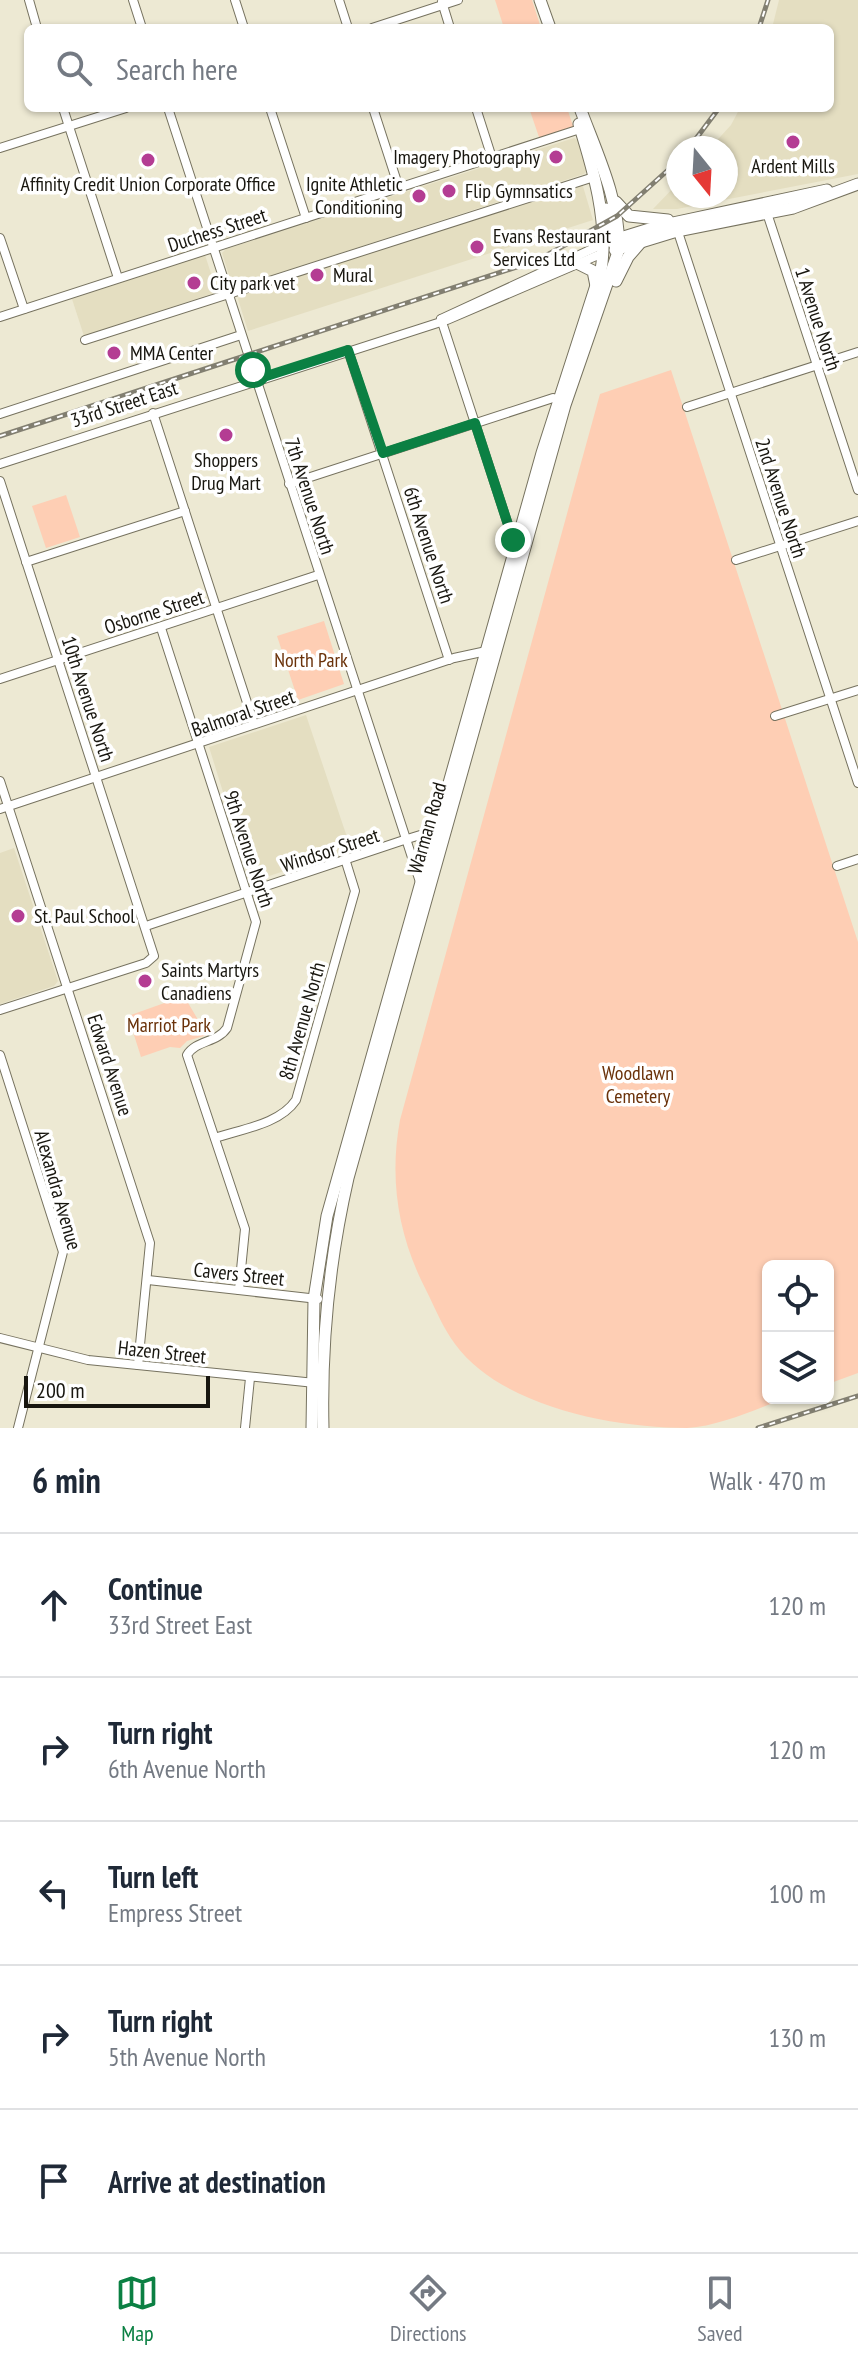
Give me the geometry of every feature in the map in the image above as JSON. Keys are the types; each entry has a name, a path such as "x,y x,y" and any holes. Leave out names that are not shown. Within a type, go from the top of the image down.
{"main road":[{"path":"540,0 549,24"},
{"path":"575,112 600,177 617,204 629,216 688,220"},
{"path":"581,112 600,177 611,245"},
{"path":"600,177 611,245"},
{"name":"33rd Street East","path":"611,245 643,241 688,220 818,200 857,184"},
{"name":"33rd Street East","path":"611,245 765,208"},
{"path":"600,309 628,257 643,241"},
{"name":"Warman Road","path":"323,1428 316,1383 314,1299 337,1174 424,887 558,400 611,245"},
{"name":"Warman Road","path":"312,1428 335,1231 424,887 434,834 565,405 600,309 611,245"},
{"path":"577,263 593,271 596,291"}],"street":[{"path":"29,0 36,24"},
{"path":"133,0 141,24"},
{"path":"235,0 243,24"},
{"path":"339,0 347,24"},
{"path":"383,24 442,2 458,0"},
{"path":"442,2 449,24"},
{"path":"64,112 118,278"},
{"path":"0,148 113,112"},
{"name":"7th Avenue North","path":"169,112 404,840 424,887"},
{"path":"271,112 306,218"},
{"path":"374,112 399,188"},
{"path":"477,112 492,158"},
{"name":"Duchess Street","path":"0,317 580,129"},
{"path":"85,340 600,177"},
{"name":"1 Avenue North","path":"765,208 858,490"},
{"name":"2nd Avenue North","path":"676,227 858,783"},
{"path":"0,238 24,309"},
{"name":"33rd Street East","path":"441,319 447,320 611,245"},
{"name":"33rd Street East","path":"0,464 441,319 611,245"},
{"path":"441,319 516,549"},
{"path":"0,414 241,335"},
{"name":"6th Avenue North","path":"348,350 449,660"},
{"path":"687,407 858,352"},
{"path":"289,484 553,398 558,400"},
{"path":"153,413 254,724"},
{"name":"10th Avenue North","path":"0,481 146,926"},
{"path":"26,562 185,511"},
{"path":"736,560 858,521"},
{"name":"Osborne Street","path":"0,679 318,575"},
{"name":"9th Avenue North","path":"161,628 256,922 227,1028 221,1037 193,1047 187,1055 245,1229 239,1290"},
{"name":"Balmoral Street","path":"4,808 449,660 491,650"},
{"path":"775,716 858,690"},
{"name":"Edward Avenue","path":"0,781 4,808 68,988 150,1243 138,1365"},
{"name":"Windsor Street","path":"146,926 346,862 404,840 430,832 434,834"},
{"path":"837,866 858,859"},
{"name":"8th Avenue North","path":"215,1138 277,1118 288,1112 296,1100 355,891 346,862"},
{"path":"0,1010 151,960 153,951 146,926"},
{"name":"Alexandra Avenue","path":"0,1055 63,1252 18,1428"},
{"name":"Cavers Street","path":"148,1280 327,1299"},
{"name":"Hazen Street","path":"0,1338 88,1360 316,1383"},
{"path":"245,1428 250,1378"}],"shaded area":[{"path":"779,0 858,0 858,174 738,197 738,136 721,136 738,112 834,112 834,24 773,24"},
{"path":"574,138 581,142 588,170 584,174 233,288 222,253 226,249"},
{"path":"582,183 593,220 248,331 238,299 240,294"},
{"path":"666,195 666,208 682,208 677,209 653,209"},
{"path":"205,255 217,292 84,336 72,299"},
{"path":"306,715 351,849 251,882 209,747"},
{"name":"St. Paul School","path":"14,848 58,981 54,986 0,1004 0,853"}],"green space":[{"path":"495,0 532,0 540,24 503,24"},
{"path":"530,112 568,112 574,129 540,140"},
{"name":"Woodlawn Cemetery","path":"671,370 858,942 858,1373 834,1382 834,1260 762,1260 762,1404 770,1404 699,1427 626,1424 561,1410 500,1384 475,1366 447,1331 416,1270 398,1207 395,1164 400,1120 600,394"},
{"path":"66,495 80,537 46,548 32,506"},
{"name":"North Park","path":"324,621 344,684 298,700 277,636"},
{"name":"Marriot Park","path":"184,996 207,1035 187,1041 180,1048 170,1047 141,1057 128,1016"}],"railway":[{"path":"760,24 768,0"},
{"path":"698,136 716,112"},
{"path":"0,436 538,260 617,216 666,172"},
{"path":"758,1428 858,1396"}],"place":[{"name":"Ardent Mills","path":"793,142"},
{"name":"Imagery Photography","path":"556,157"},
{"name":"Affinity Credit Union Corporate Office","path":"148,160"},
{"name":"Flip Gymnsatics","path":"449,191"},
{"name":"Ignite Athletic Conditioning","path":"419,196"},
{"name":"Evans Restaurant Services Ltd","path":"477,247"},
{"name":"Mural","path":"317,275"},
{"name":"City park vet","path":"194,283"},
{"name":"MMA Center","path":"114,353"},
{"name":"Shoppers Drug Mart","path":"226,435"},
{"name":"St. Paul School","path":"18,916"},
{"name":"Saints Martyrs Canadiens","path":"145,981"}],"route":[{"path":"253,370 254,380 348,350 383,453 475,423 513,540"}]}
